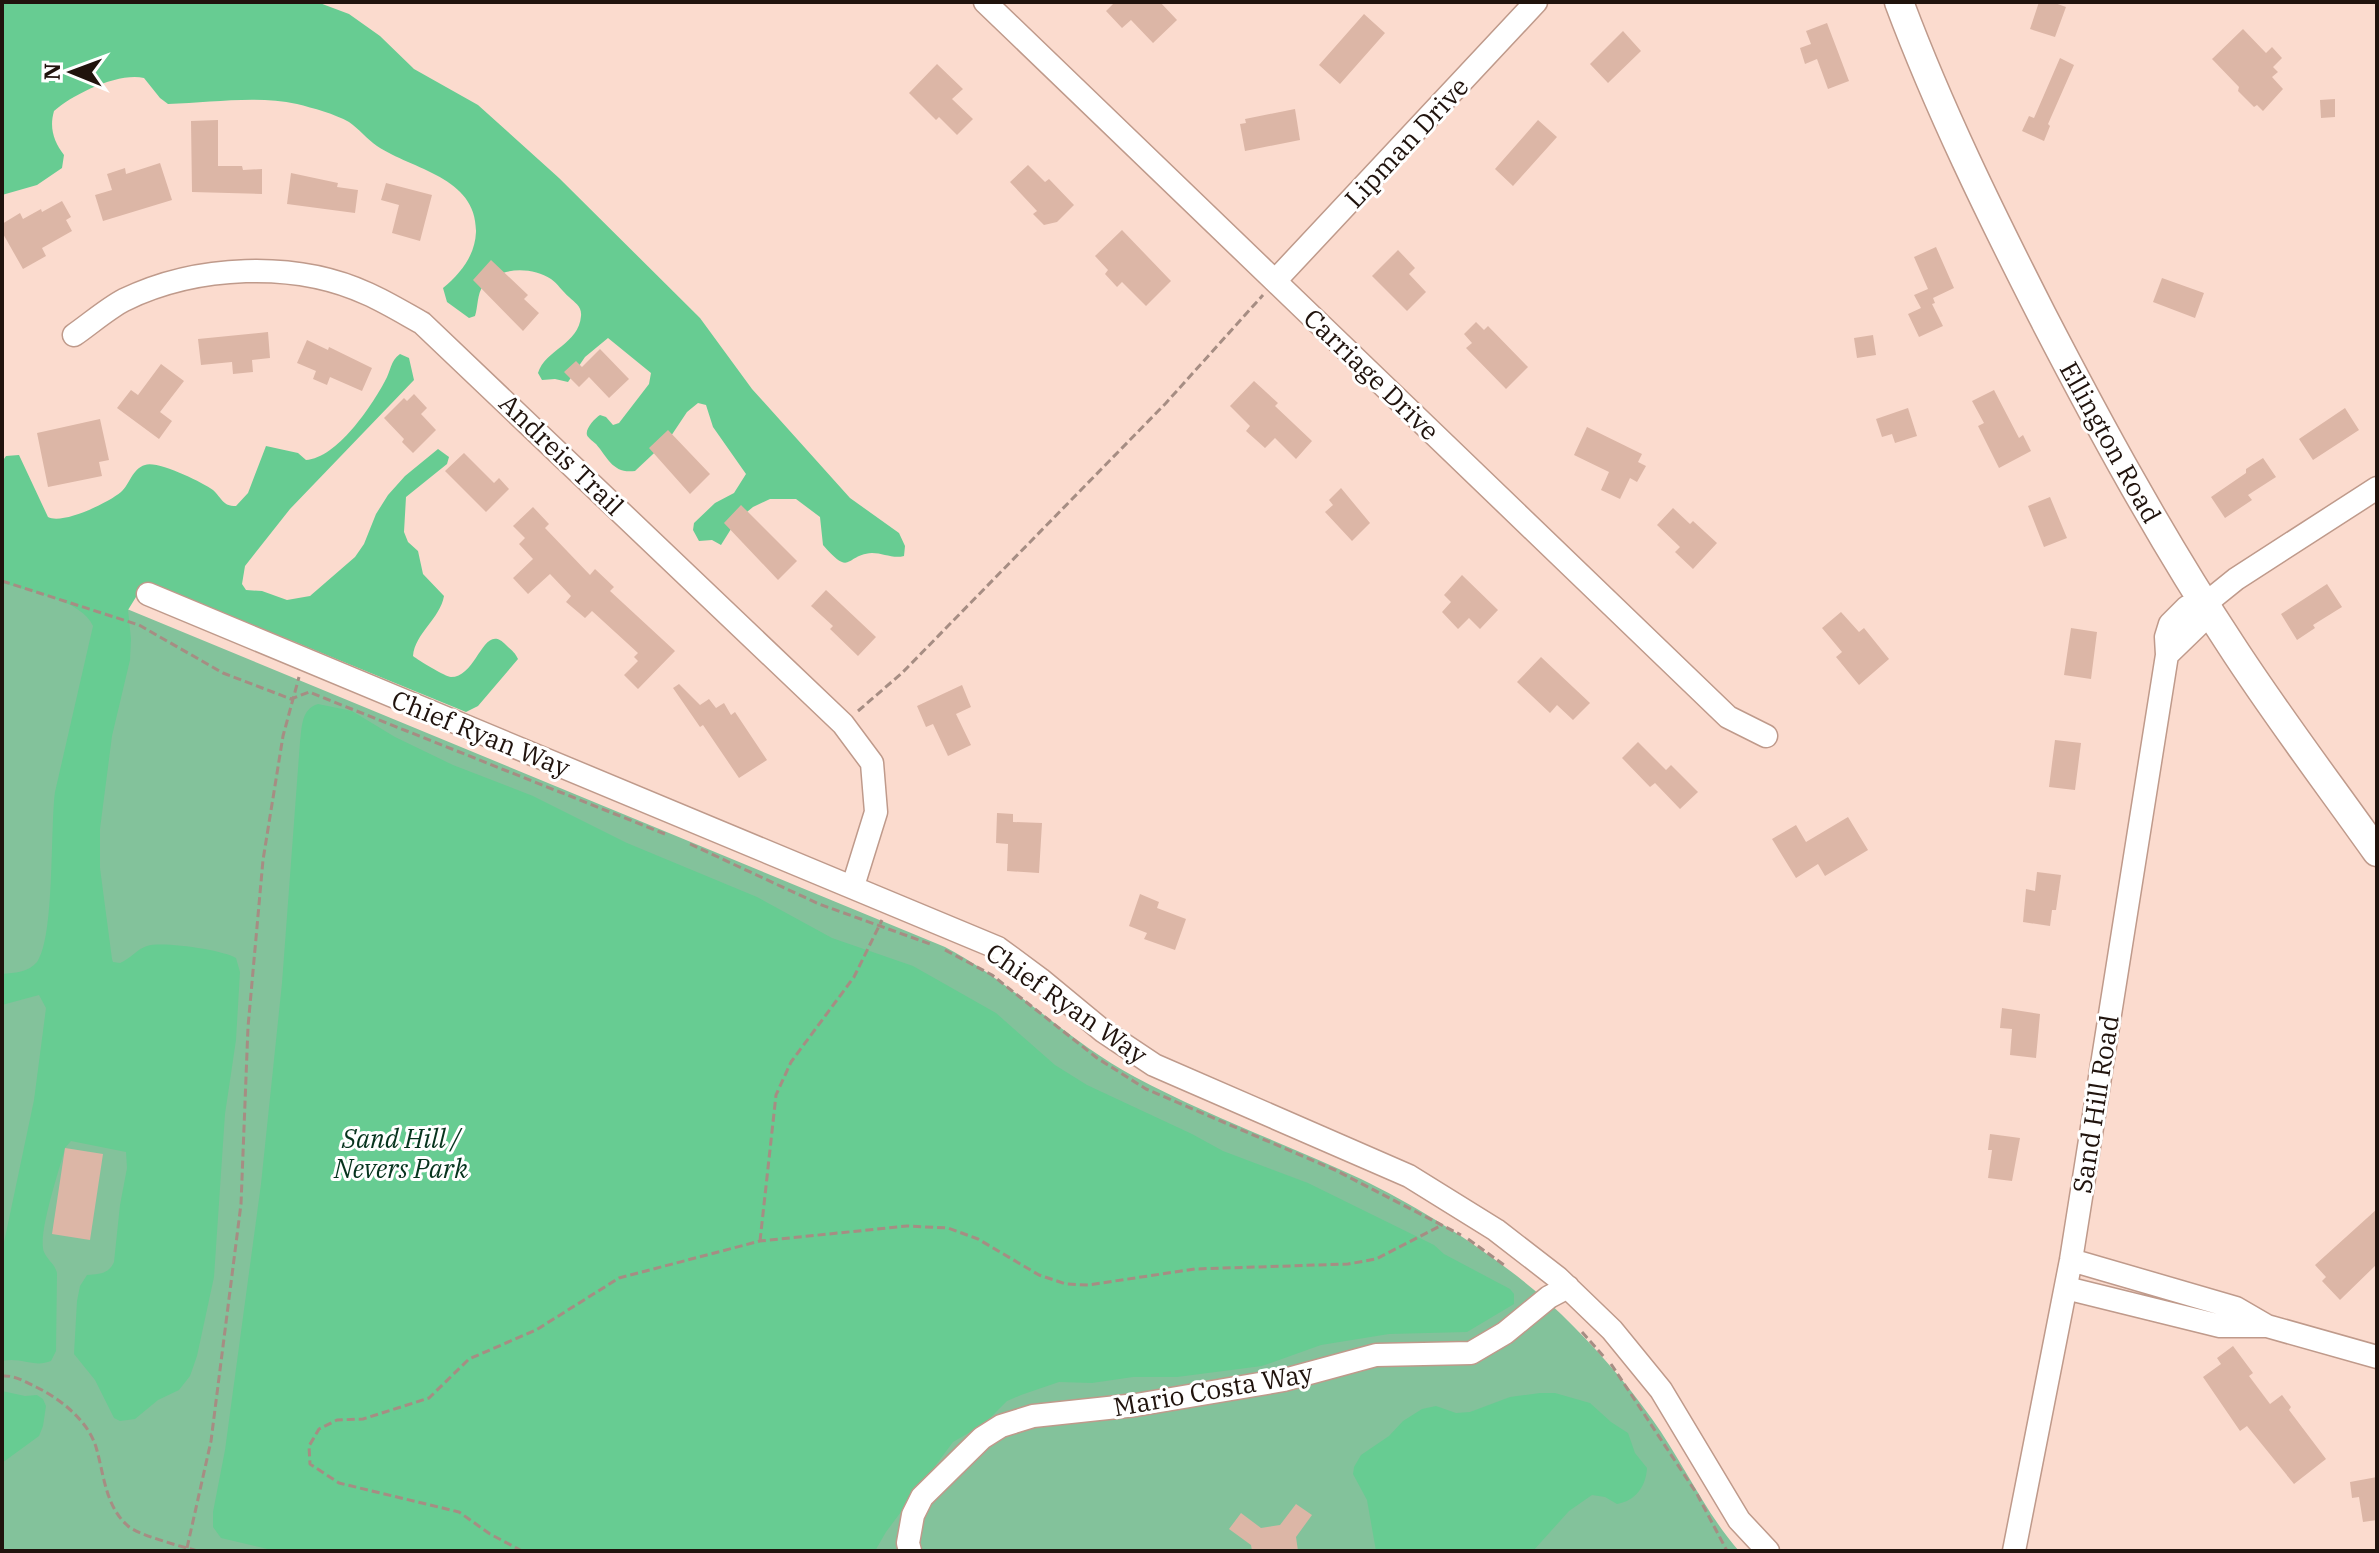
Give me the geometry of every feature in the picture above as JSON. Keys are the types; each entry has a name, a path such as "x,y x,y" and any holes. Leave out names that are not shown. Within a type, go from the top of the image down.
{"main road":[{"name":"Ellington Road","path":"1899,2 1919,57 2008,249 2096,417 2177,560 2232,646 2377,852"}],"street":[{"name":"Carriage Drive","path":"985,2 1728,717 1766,736"},
{"name":"Lipman Drive","path":"1275,281 1536,2"},
{"name":"Andreis Trail","path":"74,335 123,300 177,282 224,272 294,272 366,293 422,323 843,724 872,763 876,812 853,886"},
{"path":"2205,604 2236,579 2377,488"},
{"name":"Chief Ryan Way","path":"148,594 998,948 1103,1031 1154,1065 1409,1176 1496,1230 1568,1287 1612,1330 1661,1390 1739,1520 1768,1551"},
{"name":"Sand Hill Road","path":"2014,1551 2071,1260 2167,655 2198,625 2205,604"},
{"path":"2071,1260 2236,1308 2267,1326 2377,1357"},
{"name":"Mario Costa Way","path":"910,1551 908,1543 913,1515 922,1497 982,1438 1001,1426 1033,1416 1136,1405 1284,1380 1376,1355 1471,1353 1505,1333 1549,1297 1568,1287"},
{"path":"2066,1288 2220,1326 2267,1326"}],"path":[{"path":"843,724 902,673 1166,403 1275,281"},
{"path":"2,581 139,625 223,673 291,699 309,692 627,821 676,837"},
{"path":"187,1548 211,1441 241,1204 248,1027 263,860 291,699 305,661"},
{"path":"690,844 819,904 930,944"},
{"path":"760,1241 776,1095 791,1062 854,977 890,902"},
{"path":"942,949 992,975 1097,1058 1146,1089 1335,1170 1464,1236 1513,1271"},
{"path":"522,1551 459,1512 339,1483 310,1464 309,1446 319,1429 337,1420 363,1419 429,1398 469,1359 536,1330 619,1278 760,1241 907,1226 948,1228 978,1239 1039,1275 1066,1284 1088,1285 1195,1269 1348,1264 1376,1259 1442,1225"},
{"path":"1580,1330 1610,1363 1697,1494 1727,1551"},
{"path":"2,1376 11,1375 45,1391 84,1424 95,1444 113,1508 129,1528 198,1551"}],"green space":[{"path":"2,2 317,2 349,14 380,36 414,69 478,105 559,178 700,318 752,389 850,498 899,533 905,546 904,556 872,553 844,563 823,545 820,517 796,499 770,499 753,507 736,521 721,545 712,540 699,541 693,530 694,523 715,503 734,493 746,474 713,427 706,405 698,403 687,412 669,439 635,471 616,467 587,436 587,430 600,415 613,425 619,423 649,384 651,373 608,338 585,357 568,382 542,380 538,373 542,365 579,326 581,313 578,305 551,279 525,270 506,272 489,280 481,289 475,316 469,318 447,302 443,288 466,264 475,241 474,213 466,199 440,177 377,146 337,116 281,101 168,104 144,78 122,78 84,92 54,111 52,129 64,155 62,168 37,185 2,195"},
{"path":"400,354 409,358 414,380 290,509 245,566 242,584 246,590 262,591 287,600 310,596 355,557 388,495 405,476 438,449 449,457 447,464 406,497 404,532 408,542 418,551 423,574 444,596 438,612 418,640 413,656 451,677 460,675 468,668 492,639 506,645 518,659 478,706 466,712 285,638 140,596 128,610 130,660 112,736 100,829 100,868 112,959 120,963 147,946 178,945 236,958 240,972 236,1040 225,1114 214,1277 197,1356 190,1376 179,1390 158,1400 135,1419 120,1421 114,1418 95,1380 74,1354 80,1286 87,1275 106,1271 114,1262 127,1168 126,1152 71,1141 65,1148 46,1217 43,1243 44,1252 57,1273 56,1351 51,1361 45,1363 2,1361 2,1252 34,1100 46,1008 39,995 2,1005 2,974 30,968 43,949 49,907 55,792 93,626 78,609 66,603 2,583 2,462 6,456 19,455 48,517 55,519 74,516 106,502 121,492 137,470 151,464 190,477 213,490 225,503 236,506 248,493 266,446 298,453 306,460 318,457 341,441 371,404"},
{"name":"Sand Hill / Nevers Park","path":"2,508 127,609 945,947 994,977 1086,1046 1135,1077 1361,1179 1413,1206 1517,1276 1561,1314 1597,1352 1652,1419 1715,1520 1739,1551 2,1551"},
{"path":"318,704 352,711 395,737 453,765 533,796 627,843 757,897 832,938 913,966 996,1013 1055,1065 1087,1085 1223,1151 1308,1183 1434,1245 1444,1254 1510,1289 1514,1294 1514,1304 1467,1332 1389,1334 1321,1345 1262,1366 1177,1377 1059,1382 1021,1395 1007,1401 984,1424 953,1442 875,1551 276,1551 221,1538 213,1527 213,1512 225,1450 261,1184 282,983 301,730 305,714"},
{"path":"2,1391 37,1395 46,1406 39,1436 2,1463"},
{"path":"1555,1393 1590,1403 1628,1433 1635,1453 1647,1468 1644,1481 1634,1496 1617,1504 1605,1497 1592,1495 1569,1511 1533,1551 1376,1551 1367,1500 1353,1474 1361,1455 1422,1409 1436,1406 1456,1413 1470,1412 1510,1397"}],"building":[{"path":"1115,2 1160,2 1177,20 1153,43 1131,20 1122,28 1106,11"},
{"path":"2039,2 2066,7 2055,37 2030,29"},
{"path":"1364,14 1385,33 1340,84 1319,65"},
{"path":"1827,23 1849,81 1828,89 1817,59 1805,64 1800,48 1811,44 1806,31"},
{"path":"2243,29 2266,53 2272,47 2282,58 2273,67 2278,72 2272,77 2283,89 2263,111 2257,105 2254,107 2238,91 2239,87 2212,59"},
{"path":"1623,31 1641,51 1608,83 1590,64"},
{"path":"2060,58 2074,65 2048,124 2050,126 2044,141 2022,131 2029,116 2034,118"},
{"path":"937,64 963,89 952,99 973,119 957,135 939,117 936,120 909,93"},
{"path":"2335,99 2335,117 2321,118 2320,100"},
{"path":"1295,109 1300,140 1245,151 1240,124 1246,123 1245,119"},
{"path":"218,120 218,166 262,169 262,194 192,192 191,121"},
{"path":"1538,120 1557,137 1513,186 1495,169"},
{"path":"160,163 172,200 103,221 95,195 112,190 107,174 125,168 126,174"},
{"path":"1028,165 1045,182 1049,179 1074,205 1057,222 1044,225 1033,214 1037,211 1010,182"},
{"path":"291,173 358,190 355,213 287,204"},
{"path":"386,183 432,195 420,241 392,233 399,205 381,200"},
{"path":"62,201 71,217 66,220 72,231 42,248 46,256 23,269 2,232 2,224 20,213 23,219"},
{"path":"1122,230 1171,281 1146,306 1122,282 1117,287 1105,274 1108,270 1095,256"},
{"path":"1936,247 1954,288 1933,298 1935,303 1932,304 1943,326 1919,337 1908,314 1921,308 1914,295 1928,289 1914,257"},
{"path":"1398,250 1415,268 1409,274 1426,292 1407,311 1372,276"},
{"path":"491,260 528,295 524,299 539,313 523,331 473,280"},
{"path":"2162,278 2204,293 2195,318 2153,302"},
{"path":"1476,322 1484,330 1488,326 1528,367 1506,389 1466,348 1472,343 1464,334"},
{"path":"268,332 270,358 252,360 253,372 233,374 232,362 201,365 198,339"},
{"path":"1873,335 1876,355 1857,358 1854,338"},
{"path":"307,340 372,368 362,391 330,377 327,385 313,379 316,371 297,363"},
{"path":"600,349 629,379 609,398 589,377 579,387 564,372 576,361 582,367"},
{"path":"161,364 184,381 160,412 172,421 159,439 117,408 131,390 138,395"},
{"path":"1254,381 1312,441 1296,459 1275,438 1265,448 1246,431 1250,426 1230,406"},
{"path":"1994,390 2019,438 2023,435 2031,451 1999,468 1978,426 1984,423 1972,401"},
{"path":"414,394 427,408 421,414 436,430 413,453 384,418 404,398 407,401"},
{"path":"1908,408 1917,436 1895,443 1892,434 1882,437 1876,419"},
{"path":"2345,408 2359,430 2313,460 2299,439"},
{"path":"100,419 109,460 99,462 102,476 48,487 37,433"},
{"path":"1587,427 1642,454 1638,462 1646,466 1637,482 1630,478 1620,499 1601,490 1609,472 1574,455"},
{"path":"668,430 710,474 690,494 649,448"},
{"path":"464,453 494,483 499,478 509,489 486,512 445,471"},
{"path":"2263,458 2276,477 2248,495 2252,500 2225,518 2211,497"},
{"path":"1341,488 1370,523 1352,541 1325,512 1333,505 1329,500"},
{"path":"2050,497 2067,538 2044,547 2028,506"},
{"path":"741,505 797,561 778,580 724,523"},
{"path":"533,507 549,524 545,528 590,575 595,569 614,587 610,591 675,651 638,689 624,675 638,661 634,657 638,653 592,611 585,618 566,602 571,596 550,574 528,594 513,578 533,559 519,544 525,538 513,526"},
{"path":"1673,508 1717,543 1693,569 1675,552 1680,547 1657,525"},
{"path":"1462,575 1498,610 1480,629 1469,618 1458,629 1442,612 1451,602 1444,595"},
{"path":"2327,584 2342,607 2313,625 2315,628 2297,640 2281,614"},
{"path":"826,590 876,637 858,656 811,606"},
{"path":"1841,612 1859,632 1864,628 1889,659 1859,685 1836,657 1842,652 1822,628"},
{"path":"2071,628 2097,632 2091,679 2064,675"},
{"path":"1541,657 1590,703 1573,720 1557,705 1550,713 1517,682"},
{"path":"679,684 700,705 709,699 716,708 724,703 731,715 735,712 767,760 739,778 673,688"},
{"path":"962,685 971,707 956,714 971,745 948,756 933,724 926,727 917,706"},
{"path":"2055,740 2081,743 2075,790 2049,787"},
{"path":"1638,742 1666,770 1671,765 1698,792 1680,809 1655,783 1650,787 1622,758"},
{"path":"997,813 1013,814 1013,822 1042,823 1039,873 1007,871 1008,844 996,843"},
{"path":"1848,817 1868,850 1825,876 1818,864 1796,878 1772,839 1796,825 1806,842"},
{"path":"2037,872 2061,875 2056,910 2052,910 2050,926 2023,922 2026,889 2035,891"},
{"path":"1140,894 1159,902 1157,908 1186,919 1175,950 1144,939 1147,933 1129,926"},
{"path":"2002,1008 2040,1014 2036,1058 2010,1055 2012,1029 2000,1028"},
{"path":"1990,1134 2020,1138 2012,1181 1988,1178 1992,1150 1988,1150"},
{"path":"65,1148 103,1154 90,1240 52,1234"},
{"path":"2377,1209 2377,1264 2340,1300 2322,1281 2326,1277 2315,1265"},
{"path":"2233,1346 2253,1373 2249,1376 2270,1404 2282,1395 2291,1407 2289,1410 2326,1459 2294,1484 2247,1426 2240,1431 2203,1377 2221,1364 2217,1358"},
{"path":"2377,1477 2377,1520 2363,1522 2359,1497 2352,1498 2350,1482"},
{"path":"1296,1504 1312,1515 1296,1537 1298,1551 1252,1551 1251,1545 1229,1529 1241,1513 1261,1528 1280,1525"}]}
